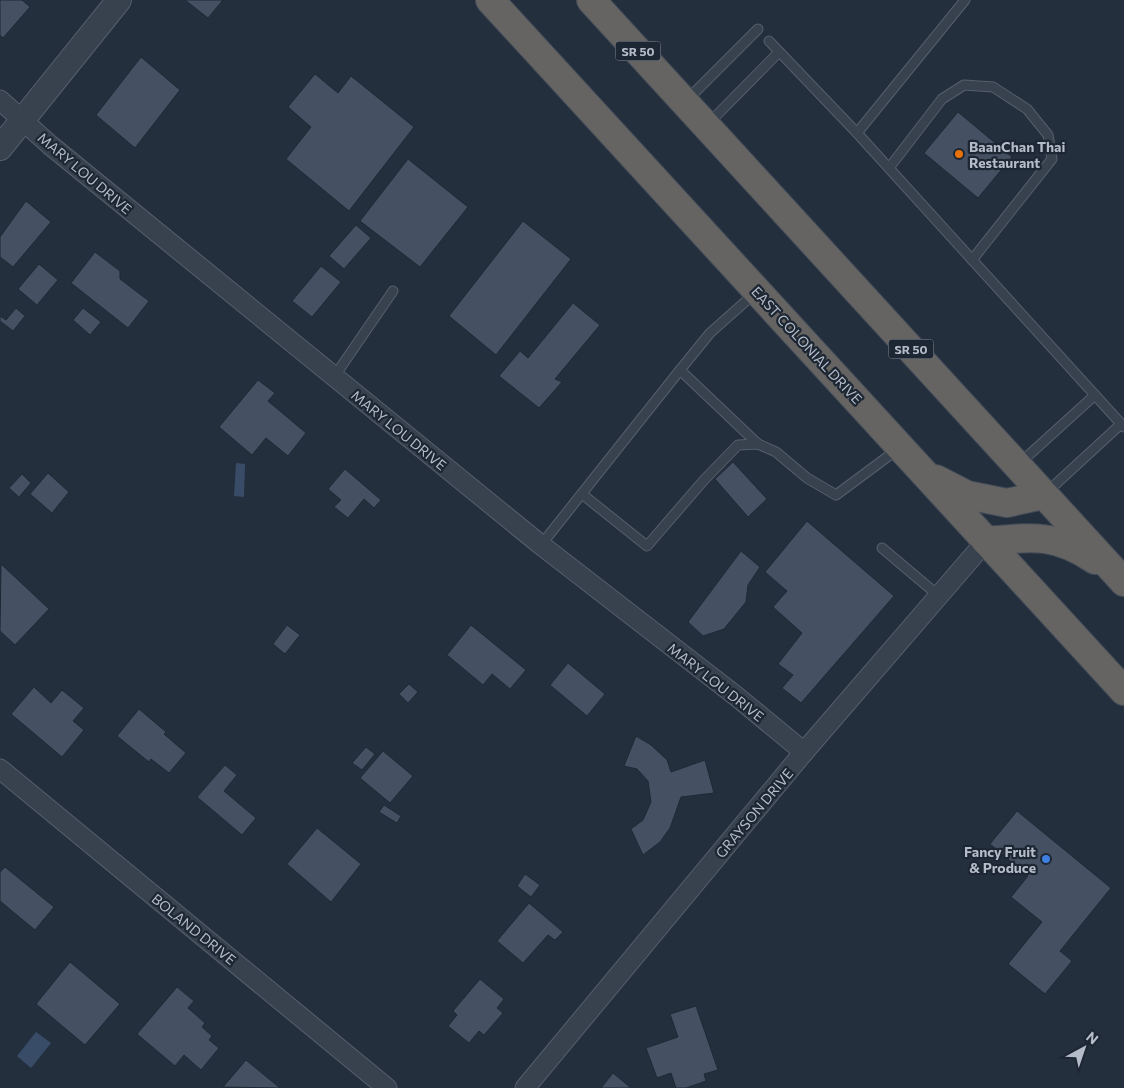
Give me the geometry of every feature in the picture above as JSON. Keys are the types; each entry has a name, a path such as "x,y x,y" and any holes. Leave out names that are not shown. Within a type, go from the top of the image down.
{"highway":[{"name":"EAST COLONIAL DRIVE","path":"490,0 1124,691"},
{"name":"SR 50","path":"591,0 1120,578"},
{"path":"924,473 967,495 1007,503 1044,495"},
{"path":"986,542 1035,537 1076,547 1120,578"}],"street":[{"path":"0,148 119,0"},
{"name":"MARY LOU DRIVE","path":"0,100 50,145 541,545 736,696 804,752"},
{"name":"GRAYSON DRIVE","path":"525,1088 804,752 986,542"},
{"name":"BOLAND DRIVE","path":"0,769 388,1088"}],"lane":[{"path":"857,133 965,0"},
{"path":"685,102 758,29"},
{"path":"769,41 857,133 1123,425 1044,495"},
{"path":"707,125 780,52"},
{"path":"889,168 942,99 964,85 993,87 1027,109 1048,135 1052,159 972,260"},
{"path":"334,377 393,290"},
{"path":"541,545 710,333 757,291"},
{"path":"680,370 758,444 776,452 807,478 836,496 900,447"},
{"path":"1017,466 1095,395"},
{"path":"582,494 647,546 704,480 738,445 758,444"},
{"path":"882,548 940,596"}],"water":[{"path":"236,463 245,464 244,497 234,496"},
{"path":"36,1032 51,1043 31,1068 17,1056"}],"building":[{"path":"0,0 22,0 30,7 3,38 0,35"},
{"path":"185,0 223,0 208,18"},
{"path":"141,57 180,90 135,148 96,115"},
{"path":"315,74 338,93 351,76 414,127 349,211 286,159 311,127 288,107"},
{"path":"958,112 1012,157 978,198 924,153"},
{"path":"408,159 468,207 420,267 360,221"},
{"path":"26,201 51,222 13,267 0,257 0,237"},
{"path":"523,221 571,259 496,355 449,316"},
{"path":"356,225 371,238 344,269 329,256"},
{"path":"95,252 120,271 120,279 149,301 128,328 71,283"},
{"path":"39,264 58,280 37,305 18,289"},
{"path":"321,266 341,282 312,317 292,301"},
{"path":"573,303 600,325 555,379 562,382 539,408 499,376 520,351 528,358"},
{"path":"16,308 25,316 13,331 0,321 0,316 6,320"},
{"path":"83,308 101,322 90,335 73,320"},
{"path":"258,380 275,393 268,401 306,433 288,456 266,438 252,455 219,427"},
{"path":"733,462 767,499 748,517 715,479"},
{"path":"345,469 381,500 374,508 364,499 348,518 334,507 341,500 328,489"},
{"path":"48,473 69,492 52,513 30,494"},
{"path":"22,474 31,483 19,497 9,488"},
{"path":"807,521 894,596 801,703 782,688 793,675 778,664 802,633 773,607 787,591 765,572"},
{"path":"741,551 760,567 748,585 746,602 724,629 703,636 688,622"},
{"path":"1,564 49,609 15,645 0,631"},
{"path":"287,625 300,635 285,654 273,644"},
{"path":"471,625 526,670 510,689 492,674 483,685 447,655"},
{"path":"568,663 605,694 587,716 550,685"},
{"path":"409,684 418,692 408,703 399,694"},
{"path":"34,687 51,703 62,690 84,708 73,721 84,730 62,757 11,714"},
{"path":"139,709 166,732 164,734 186,753 169,773 151,759 149,762 117,736"},
{"path":"636,736 651,745 667,760 671,772 705,760 714,793 681,797 670,828 660,842 643,855 631,829 643,820 651,802 648,781 637,769 624,766"},
{"path":"366,747 375,754 362,770 352,763"},
{"path":"383,751 413,776 390,803 360,778"},
{"path":"225,765 237,775 224,791 256,818 242,835 197,797"},
{"path":"384,805 401,816 397,823 379,812"},
{"path":"1017,811 1111,888 1060,951 1072,961 1045,994 1008,964 1042,922 1011,897 1028,876 990,844"},
{"path":"317,828 361,864 331,902 287,864"},
{"path":"5,867 54,907 35,930 0,901 0,872"},
{"path":"525,874 540,885 531,897 517,886"},
{"path":"529,903 563,932 555,940 548,935 523,963 497,941"},
{"path":"70,962 120,1004 85,1045 36,1004"},
{"path":"480,979 504,999 497,1008 503,1013 484,1035 479,1031 469,1043 448,1026 457,1015 453,1011"},
{"path":"177,987 194,1001 188,1008 205,1023 202,1027 212,1036 209,1040 219,1048 201,1070 184,1055 175,1066 137,1034"},
{"path":"696,1006 718,1070 704,1074 706,1081 686,1088 676,1088 671,1073 657,1078 646,1048 678,1037 670,1014"},
{"path":"246,1060 280,1088 223,1087"},
{"path":"613,1073 631,1088 601,1088"}],"place":[{"name":"BaanChan Thai Restaurant","path":"959,154"},
{"name":"Fancy Fruit & Produce","path":"1046,859"}]}
